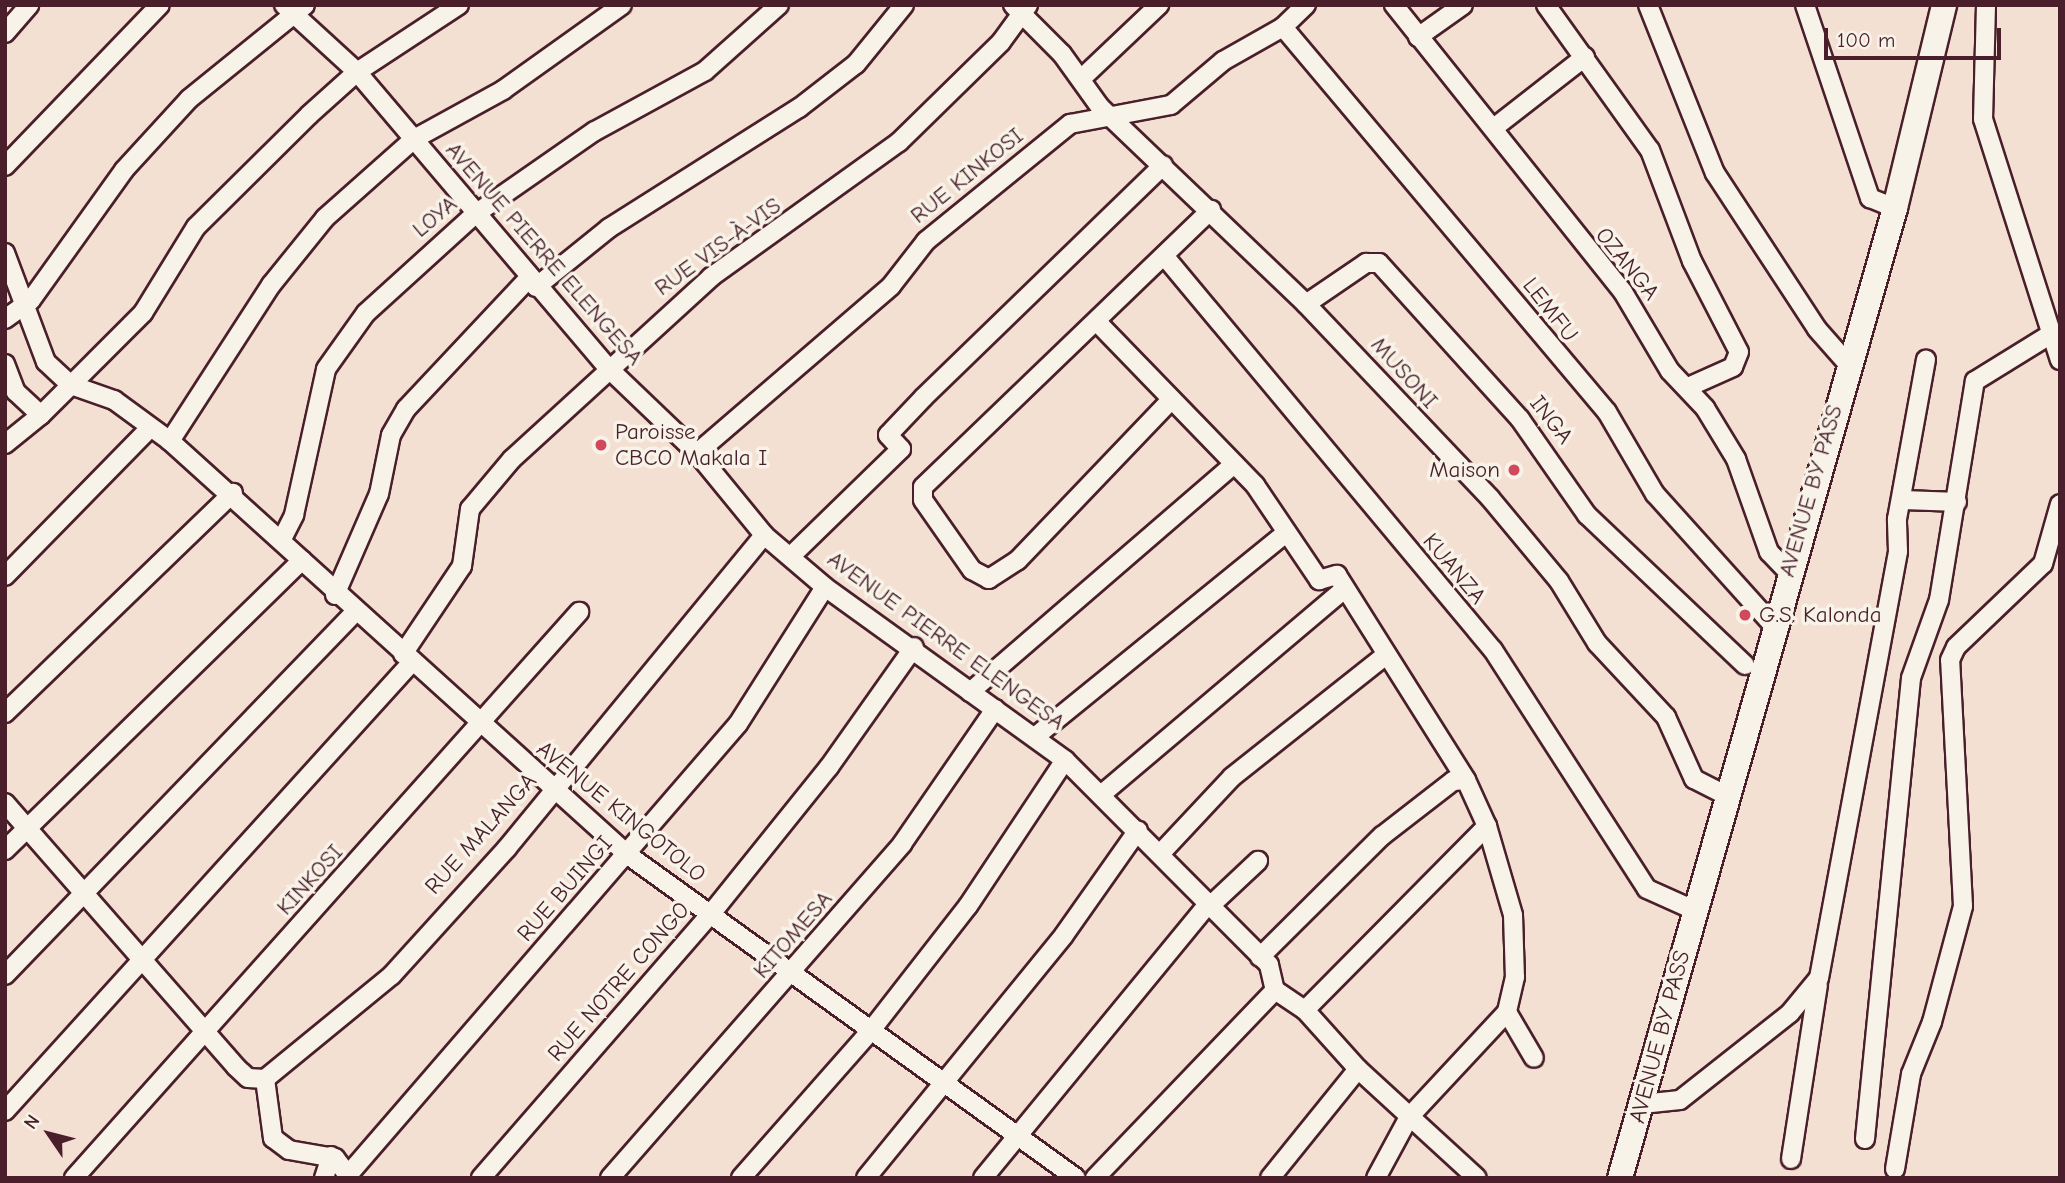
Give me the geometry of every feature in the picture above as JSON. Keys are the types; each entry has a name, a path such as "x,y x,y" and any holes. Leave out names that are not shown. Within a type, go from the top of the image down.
{"highway":[{"name":"AVENUE BY PASS","path":"1620,1178 1787,572 1895,208 1944,5"}],"street":[{"path":"5,33 29,5"},
{"path":"5,166 160,5"},
{"path":"5,444 41,415 143,313 196,228 357,72 459,5"},
{"path":"170,440 299,247 414,139 503,90 622,5"},
{"name":"LOYA","path":"282,539 337,349 366,313 474,215 595,131 705,71 779,5"},
{"path":"335,595 379,494 391,435 406,409 533,282 609,228 847,71 904,5"},
{"path":"1081,79 1159,5"},
{"name":"RUE KINKOSI","path":"697,453 891,286 936,232 1070,124 1171,106 1223,61 1283,27 1306,5"},
{"name":"OZANGA","path":"1394,5 1495,127 1577,242 1623,292 1670,371 1688,387 1736,458 1769,552 1787,572"},
{"path":"1418,37 1463,5"},
{"path":"1546,5 1650,150 1692,261 1739,352 1733,367 1688,387"},
{"path":"1648,5 1715,173 1817,330 1848,364"},
{"path":"1805,5 1870,198 1895,208"},
{"path":"1986,5 1983,119 2060,360"},
{"path":"5,318 28,303 124,170 189,99 294,9"},
{"name":"AVENUE PIERRE ELENGESA","path":"294,9 357,72 474,215 607,367 697,453 764,534 792,555 825,587 914,647 970,692 1036,736 1065,760 1138,830 1260,957 1275,990"},
{"name":"MUSONI","path":"1020,10 1081,79 1109,116 1211,210 1306,304 1490,498 1559,581 1597,643 1666,717 1694,779 1726,795"},
{"name":"RUE VIS-À-VIS","path":"5,1111 143,959 407,658 462,566 465,524 479,494 607,367 711,277 900,142 1020,10"},
{"name":"LEMFU","path":"1283,27 1607,412 1663,503 1773,625"},
{"path":"1495,127 1585,57"},
{"path":"792,555 886,467 901,449 888,435 1163,165"},
{"path":"1169,402 1018,560 989,579 972,570 923,500 923,487 1166,258 1211,210"},
{"path":"5,253 28,303 46,362 71,385"},
{"name":"KUANZA","path":"1166,258 1493,650 1647,889 1694,910"},
{"name":"INGA","path":"1306,304 1366,263 1379,263 1520,419 1587,515 1745,665"},
{"path":"1098,323 1169,402 1234,464 1319,580 1336,575 1466,780 1487,827 1514,915 1515,977 1507,1012 1409,1117 1376,1178"},
{"path":"1865,1139 1911,678 1939,600 1975,381 2051,334"},
{"path":"1791,1159 1819,978 1905,500 1926,360"},
{"path":"5,364 16,392 41,415"},
{"name":"AVENUE KINGOTOLO","path":"71,385 114,400 148,430 170,440 282,539 335,595 556,788 628,855 710,915 794,970 869,1033 1021,1135 1076,1178"},
{"path":"5,576 148,430"},
{"path":"970,692 1234,464"},
{"path":"5,713 233,494"},
{"path":"1905,500 1957,502"},
{"path":"1895,1169 1911,1074 1932,1022 1963,906 1950,660 1956,647 2043,564 2060,504"},
{"path":"1036,736 1286,533"},
{"name":"RUE MALANGA","path":"265,1079 392,975 556,788 764,534"},
{"path":"5,850 302,560"},
{"name":"RUE BUINGI","path":"349,1176 738,724 825,587"},
{"path":"1102,794 1345,589"},
{"path":"5,975 355,612"},
{"name":"KINKOSI","path":"74,1178 483,726 579,612"},
{"name":"RUE NOTRE CONGO","path":"481,1178 710,915 829,768 914,647"},
{"path":"1160,854 1233,777 1386,655"},
{"name":"KITOMESA","path":"610,1178 902,844 995,709"},
{"path":"741,1178 869,1033 1005,857 1065,760"},
{"path":"1260,957 1382,836 1454,781 1466,780"},
{"path":"5,803 85,890 248,1079 265,1079 273,1138 289,1150 331,1156 349,1176"},
{"path":"1305,1010 1487,827"},
{"path":"866,1178 946,1086 1138,830"},
{"path":"983,1178 1209,904 1258,861"},
{"path":"1642,1104 1680,1100 1790,1013 1819,978"},
{"path":"1095,1178 1275,990 1305,1010 1358,1069 1477,1178"},
{"path":"1507,1012 1534,1058"},
{"path":"1270,1178 1358,1069"},
{"path":"324,1178 331,1156"}],"place":[{"name":"Paroisse CBCO Makala I","path":"601,445"},
{"name":"Maison","path":"1514,470"},
{"name":"G.S. Kalonda","path":"1745,615"}]}
